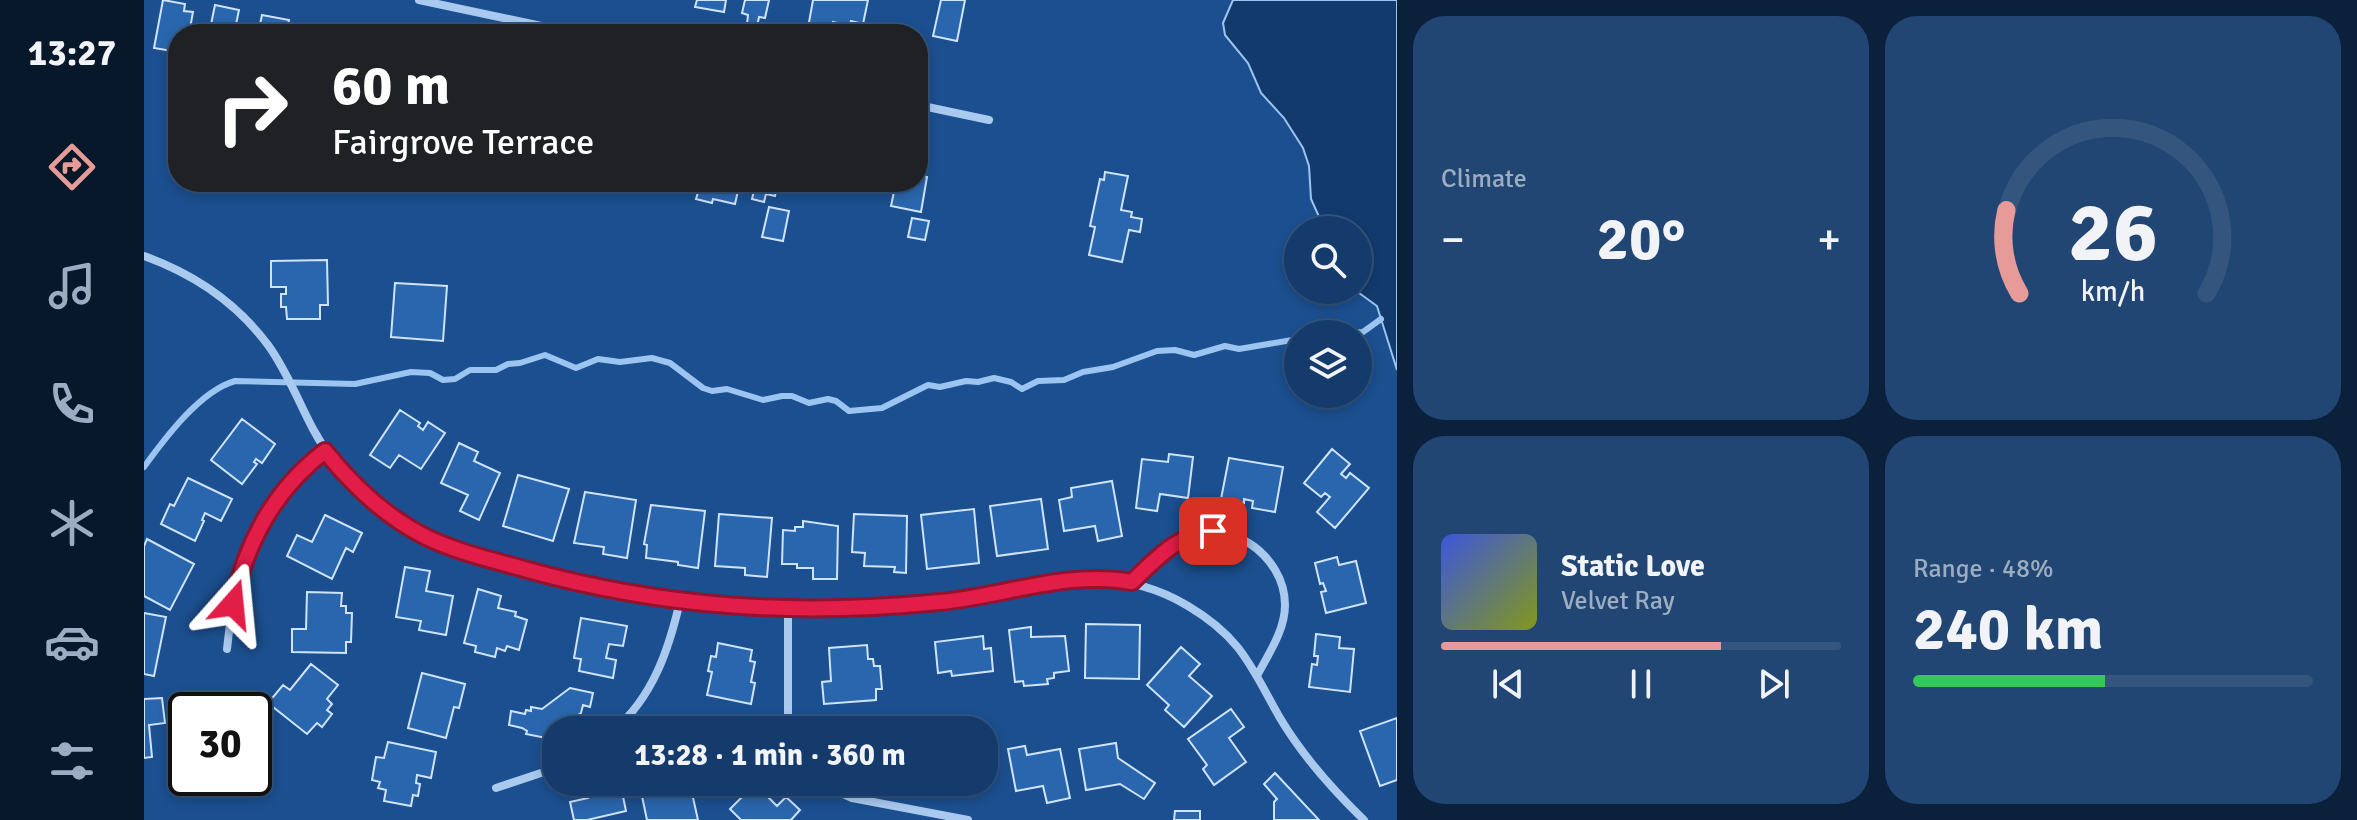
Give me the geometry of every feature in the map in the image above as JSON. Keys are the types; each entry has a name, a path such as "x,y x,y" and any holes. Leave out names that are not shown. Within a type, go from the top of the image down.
{"street":[{"path":"419,0 532,24"},
{"path":"928,107 989,120"},
{"path":"144,256 192,276 217,293 251,325 281,366 325,451 338,468 376,504 426,537 560,579 680,601 788,610 945,602 1077,580 1132,582 1160,591 1215,624 1239,646 1301,748 1333,789 1364,820"},
{"path":"227,649 236,588 265,519 285,487 325,451"},
{"path":"1132,582 1164,551 1180,539 1197,533 1213,531 1249,543 1268,557 1278,573 1285,606 1282,623 1258,674"},
{"path":"626,716 655,678 666,652 680,601"},
{"path":"788,610 788,716"},
{"path":"496,788 542,773"},
{"path":"846,796 968,820"}],"water":[{"path":"1233,0 1397,0 1397,370 1377,306 1372,302 1372,216 1319,216 1311,199 1309,166 1303,148 1284,118 1261,93 1248,63 1225,35 1223,23"}],"building":[{"path":"163,0 185,4 184,11 193,12 191,24 168,24 168,50 154,48"},
{"path":"697,0 726,0 724,12 695,7"},
{"path":"745,0 769,0 765,18 759,17 758,24 747,24 748,15 742,13"},
{"path":"813,0 868,0 863,24 851,21 850,24 809,24"},
{"path":"941,0 965,0 957,41 933,36"},
{"path":"215,5 239,10 236,24 211,24"},
{"path":"262,15 289,20 288,24 260,24"},
{"path":"1105,172 1128,176 1121,210 1132,212 1131,217 1142,219 1140,232 1129,230 1122,262 1089,255 1095,227 1090,226 1100,179 1104,180"},
{"path":"698,192 738,192 735,204 696,199"},
{"path":"754,192 776,192 775,196 766,194 764,202 752,199"},
{"path":"894,192 924,192 921,212 891,206"},
{"path":"769,207 789,211 783,241 762,237"},
{"path":"912,218 929,221 925,240 908,237"},
{"path":"327,260 328,305 320,305 320,319 287,319 286,307 281,307 281,294 286,294 286,287 271,287 271,261"},
{"path":"395,283 447,286 443,341 391,337"},
{"path":"400,410 420,423 418,426 423,430 428,422 445,433 421,469 399,455 390,468 370,455"},
{"path":"242,419 275,444 262,463 256,459 254,462 257,464 242,484 211,460"},
{"path":"459,443 478,452 474,461 500,473 479,520 460,511 468,495 441,483"},
{"path":"1332,449 1350,464 1341,474 1346,478 1350,473 1369,488 1335,528 1317,512 1330,497 1325,493 1321,497 1304,483"},
{"path":"1169,454 1193,457 1188,498 1160,494 1157,511 1136,508 1142,459 1168,462"},
{"path":"1229,458 1283,467 1275,512 1252,508 1253,501 1244,499 1244,503 1221,499"},
{"path":"518,475 569,489 553,541 503,526"},
{"path":"188,478 232,499 221,521 205,513 195,541 161,524"},
{"path":"1112,481 1122,536 1098,541 1095,526 1064,531 1059,500 1072,497 1071,488"},
{"path":"585,492 636,500 627,558 603,554 604,547 574,543"},
{"path":"1041,499 1048,549 997,556 990,506"},
{"path":"651,505 705,511 698,568 646,558 647,545 644,544"},
{"path":"974,509 979,563 927,569 921,515"},
{"path":"719,514 772,518 767,577 745,575 745,568 715,566"},
{"path":"854,514 907,516 906,573 894,572 895,567 864,566 865,553 852,552"},
{"path":"325,515 362,533 353,552 346,548 332,579 287,556 297,535 312,542"},
{"path":"803,521 838,526 837,579 813,579 813,568 782,564 783,530 795,531 795,527 803,527"},
{"path":"147,539 194,564 170,610 144,596 144,546"},
{"path":"1337,557 1339,565 1356,561 1366,603 1326,613 1321,592 1326,591 1323,583 1320,584 1315,563"},
{"path":"405,567 430,571 426,591 453,596 446,635 419,630 421,621 396,617"},
{"path":"478,589 501,596 498,608 516,612 515,616 527,620 519,650 507,646 505,651 497,648 495,657 475,652 476,646 464,643"},
{"path":"307,592 342,593 341,606 346,606 346,613 352,613 351,642 346,642 346,653 292,652 292,629 306,629"},
{"path":"144,613 166,617 154,676 144,674"},
{"path":"581,618 627,626 623,646 609,644 606,658 616,660 613,678 579,671 581,659 574,658"},
{"path":"1086,624 1140,625 1139,679 1085,678"},
{"path":"1031,627 1031,637 1065,636 1069,671 1054,673 1054,678 1047,679 1048,684 1024,686 1023,681 1015,682 1009,630"},
{"path":"1316,634 1340,637 1339,648 1354,649 1350,692 1309,687 1312,664 1317,665 1318,656 1314,656"},
{"path":"983,636 984,649 991,648 993,671 952,676 951,671 938,673 935,642"},
{"path":"718,643 752,650 750,661 755,662 751,682 755,683 751,704 707,695 712,672 708,671 711,656 716,657"},
{"path":"867,645 868,659 873,659 874,666 880,666 882,689 876,689 876,700 824,704 822,682 831,681 829,648"},
{"path":"1181,647 1200,664 1189,676 1212,696 1184,727 1165,710 1169,705 1147,685"},
{"path":"311,664 338,685 327,699 332,704 327,710 332,714 322,727 317,723 307,734 272,706 272,698 283,685 290,690"},
{"path":"422,673 465,684 459,708 454,707 446,738 408,728"},
{"path":"570,688 593,693 590,707 583,705 577,716 542,716 542,737 526,734 527,731 522,728 509,725 511,711 525,714 526,710 531,711 531,707 542,709"},
{"path":"162,698 165,723 149,725 152,757 144,758 144,699"},
{"path":"1231,709 1244,727 1229,738 1246,762 1214,785 1203,769 1207,765 1188,739"},
{"path":"1397,718 1397,780 1380,786 1360,731"},
{"path":"388,742 436,752 431,778 417,775 416,783 420,784 418,796 413,795 411,806 384,801 386,790 378,788 380,782 372,780 376,757 384,758"},
{"path":"1116,743 1118,758 1155,783 1144,799 1120,784 1086,790 1079,749"},
{"path":"1025,746 1027,755 1060,749 1070,798 1047,803 1043,786 1016,791 1008,749"},
{"path":"1275,773 1319,820 1274,820 1274,802 1277,799 1264,784"},
{"path":"623,796 626,811 574,820 570,802"},
{"path":"642,796 693,796 698,820 647,820"},
{"path":"743,796 767,796 777,806 786,797 800,810 791,820 741,820 730,809"},
{"path":"1175,811 1200,811 1200,820 1174,820"}],"waterway":[{"path":"1372,326 1381,319"},
{"path":"144,467 196,405 222,386 235,381 355,384 411,372 430,373 443,380 455,379 470,370 496,370 545,355 576,368 598,359 620,362 652,358 670,363 703,388 712,391 727,389 763,400 782,396 792,396 809,403 828,399 849,411 882,408 928,385 940,387 994,378 1011,382 1022,389 1038,381 1064,380 1083,372 1113,367 1157,351 1175,350 1194,355 1225,346 1239,349 1284,341"}],"route":[{"path":"233,604 236,588 270,508 304,467 325,451 338,468 376,504 426,537 560,579 637,595 711,605 788,610 865,608 945,602 1077,580 1132,582 1180,539 1213,531"}]}
